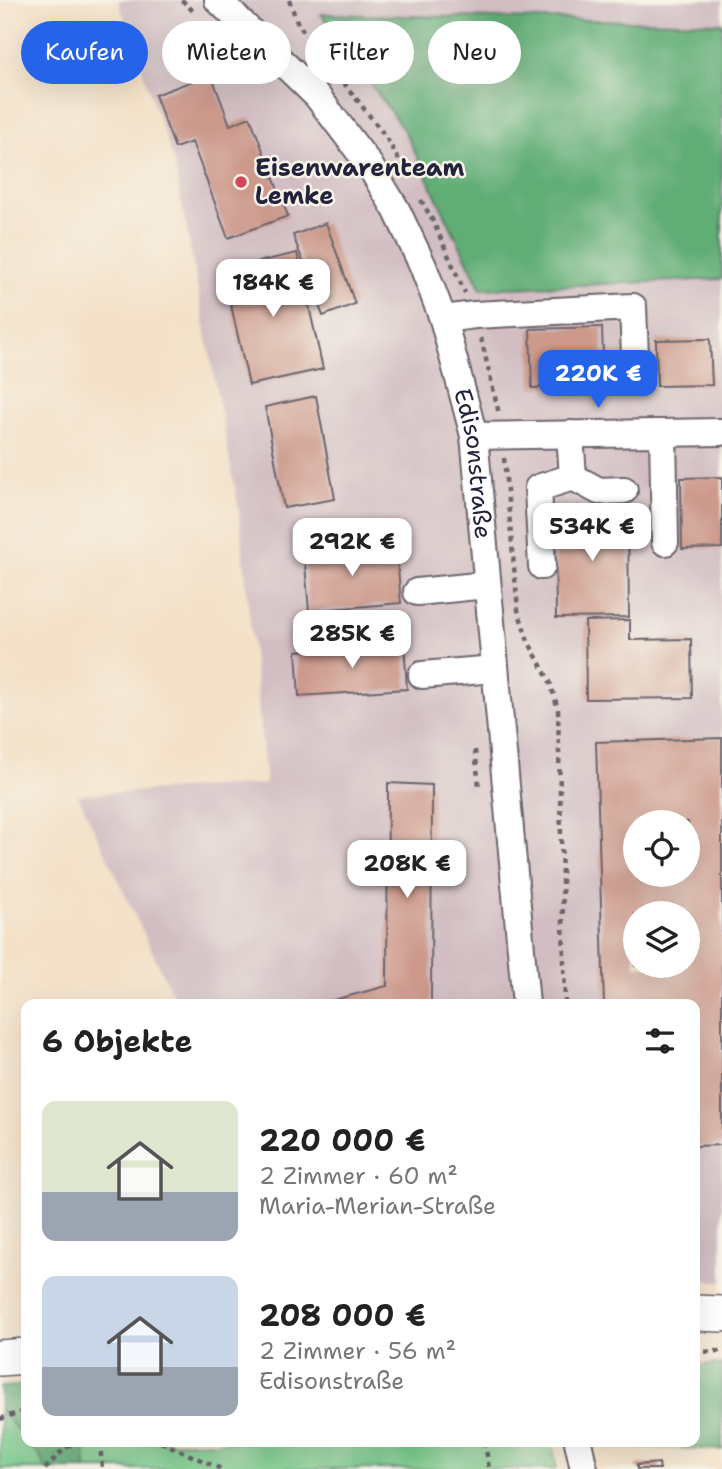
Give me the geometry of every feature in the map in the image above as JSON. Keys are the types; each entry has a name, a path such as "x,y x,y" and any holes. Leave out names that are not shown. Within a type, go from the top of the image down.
{"main road":[{"path":"0,1358 21,1356"}],"street":[{"name":"Edisonstraße","path":"209,8 317,96 368,163 396,209 423,266 443,319 474,436 526,999"},
{"path":"443,319 634,307 636,380"},
{"path":"474,436 722,432"},
{"path":"663,433 665,542"},
{"path":"570,434 573,477"},
{"path":"542,566 538,488 573,477 598,491 624,490"},
{"path":"417,592 487,585"},
{"path":"422,675 495,669"}],"path":[{"path":"182,0 209,8"},
{"path":"475,750 479,790"},
{"path":"700,1352 722,1351"},
{"path":"0,1419 21,1412"},
{"path":"45,1469 67,1447"},
{"path":"100,1447 102,1469"},
{"path":"172,1447 221,1469"},
{"path":"486,1447 489,1469"}],"shaded area":[{"path":"118,0 722,0 722,1281 700,1281 700,999 175,999 78,795 266,784 239,510 174,162 147,84 148,21 125,21"}],"green space":[{"path":"321,14 722,23 722,279 481,289 405,132 371,84 414,84 414,21 326,21"},
{"path":"722,1364 722,1450 650,1447 700,1447 700,1365"},
{"path":"21,1385 21,1434 0,1409 0,1387"},
{"path":"0,1409 21,1434 21,1447 32,1447 46,1469 0,1469"},
{"path":"32,1447 84,1447 86,1469 46,1469"},
{"path":"84,1447 553,1447 557,1469 86,1469"}],"building":[{"name":"Eisenwarenteam Lemke","path":"184,84 215,84 230,125 250,117 288,216 228,238 192,142 175,148 155,95"},
{"path":"326,223 355,304 323,316 293,235"},
{"path":"297,253 323,369 249,385 223,270"},
{"path":"602,327 604,386 532,388 530,329"},
{"path":"710,339 712,385 657,386 656,340"},
{"path":"316,396 335,499 284,508 265,407"},
{"path":"722,477 722,548 682,549 681,478"},
{"path":"628,508 629,617 556,618 555,509"},
{"path":"396,546 401,603 309,611 304,553"},
{"path":"630,620 630,640 691,639 692,698 586,699 585,621"},
{"path":"404,643 407,689 299,696 296,651"},
{"path":"722,738 722,1145 700,1146 700,999 604,999 596,742"},
{"path":"388,783 432,785 431,999 337,999 387,986"},
{"path":"659,1463 660,1469 637,1469 637,1465"}],"place":[{"name":"Eisenwarenteam Lemke","path":"241,182"}]}
